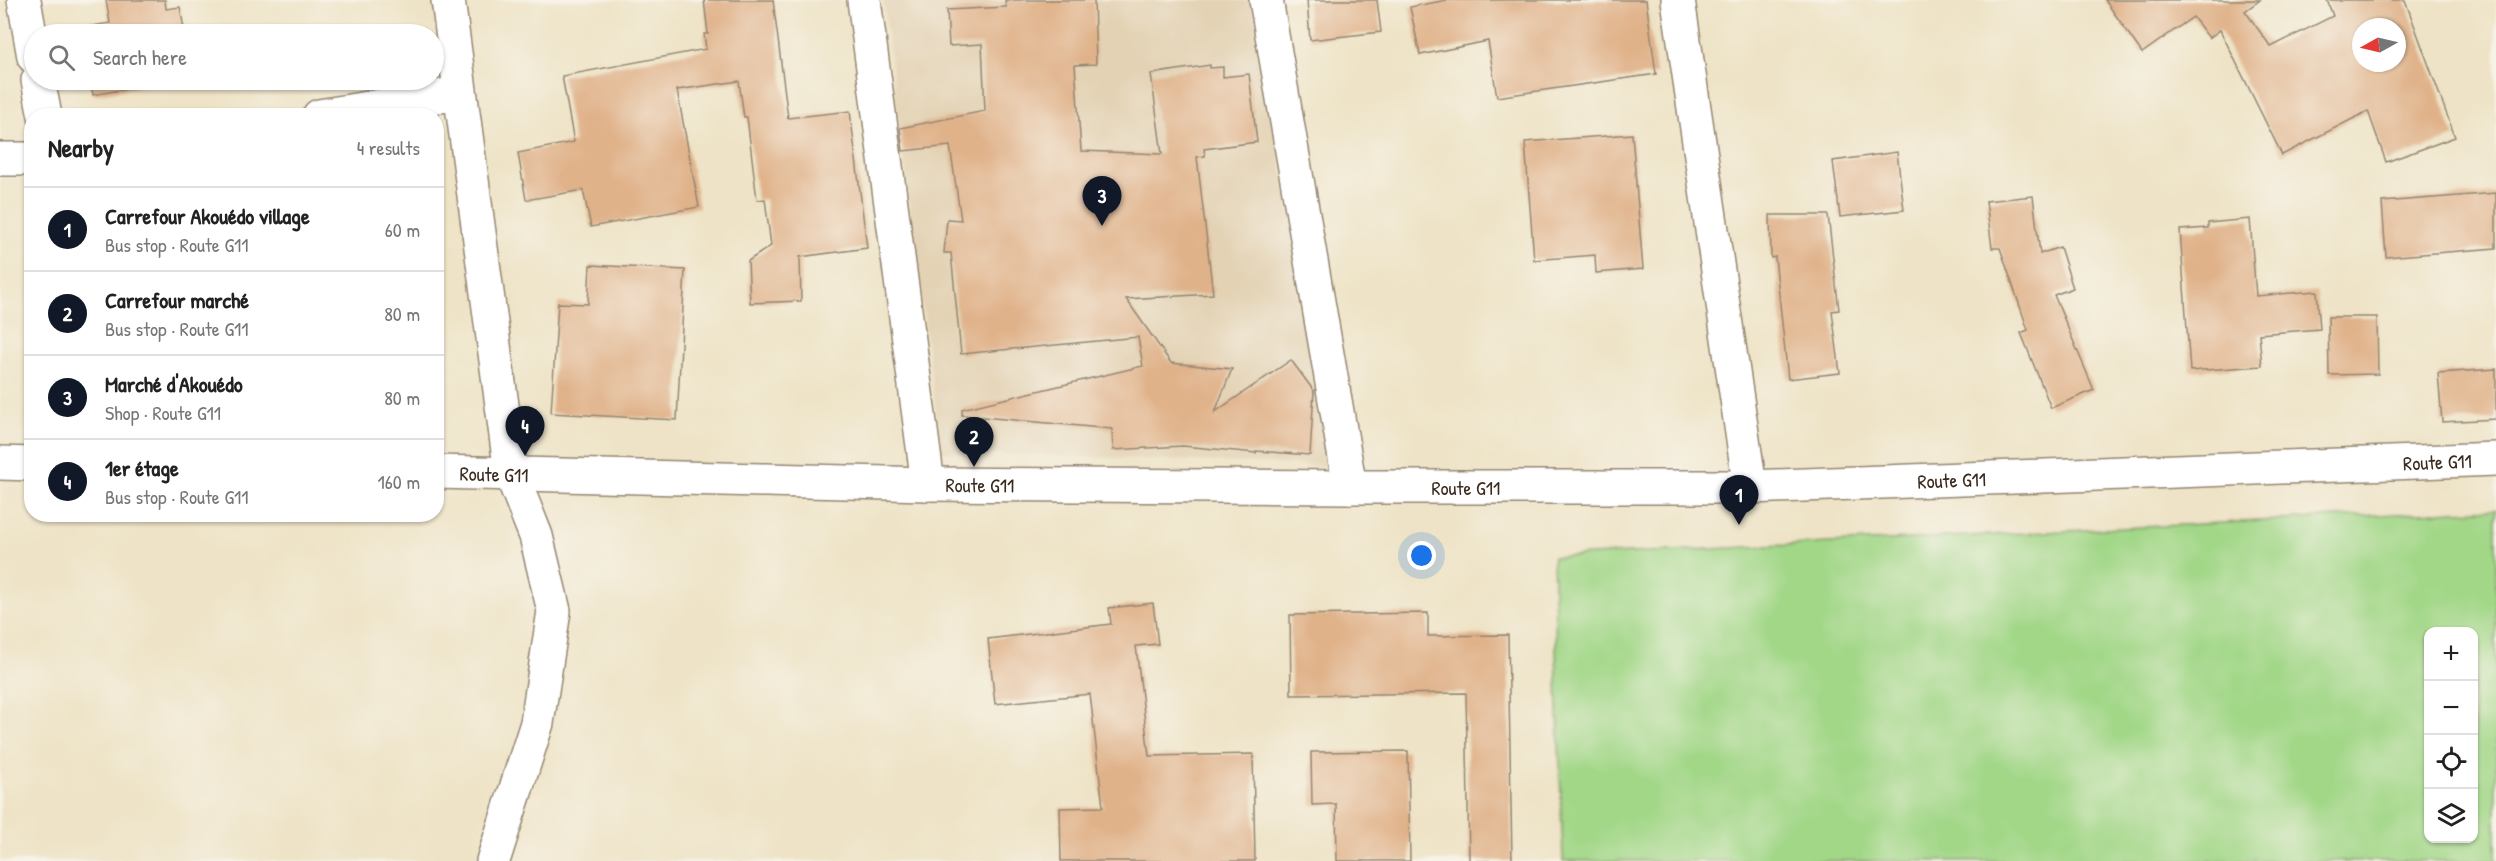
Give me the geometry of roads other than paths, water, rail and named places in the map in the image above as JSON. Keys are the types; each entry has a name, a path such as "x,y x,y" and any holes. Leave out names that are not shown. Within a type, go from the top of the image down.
{"street":[{"path":"24,0 28,24"},
{"path":"448,0 511,473 536,536 554,611 537,723 493,861"},
{"path":"864,0 928,484"},
{"path":"1266,0 1350,488"},
{"path":"1678,0 1750,487"},
{"path":"41,90 44,108"},
{"path":"368,108 459,93"},
{"path":"0,159 24,159"},
{"name":"Route G11","path":"444,472 928,484 1350,488 1750,487 2496,459"},
{"path":"0,463 24,464"}],"place":[{"name":"Marché d'Akouédo","path":"1102,226"},
{"name":"1er étage","path":"525,456"},
{"name":"Carrefour marché","path":"974,467"},
{"name":"Carrefour Akouédo village","path":"1739,525"}]}
